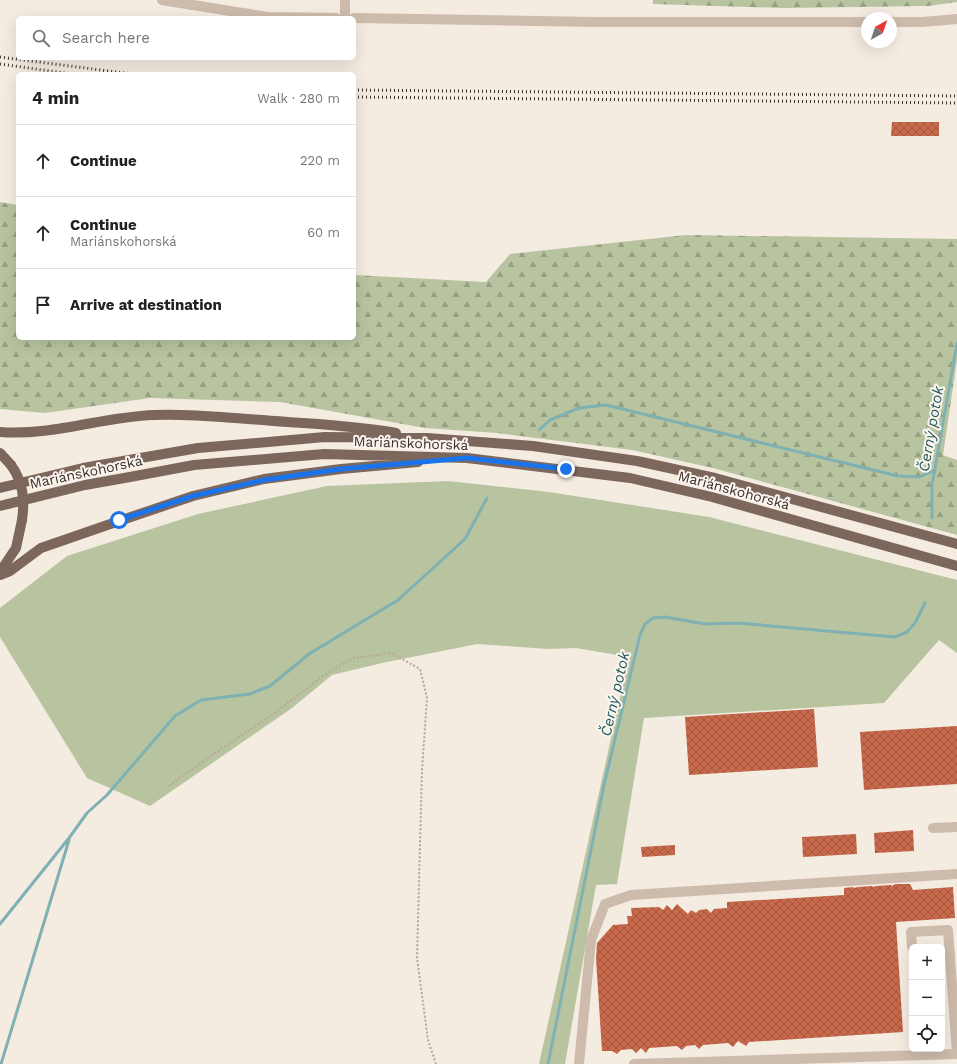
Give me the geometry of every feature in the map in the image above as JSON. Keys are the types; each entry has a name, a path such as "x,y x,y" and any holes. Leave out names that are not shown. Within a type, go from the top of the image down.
{"main road":[{"path":"0,432 17,434 39,433 126,418 154,415 194,416 373,429 428,438"},
{"name":"Mariánskohorská","path":"0,488 83,468 198,448 325,437 428,438 533,446 638,461 716,478 957,544"},
{"path":"0,453 11,465 20,480 24,507 16,548 0,572"},
{"name":"Mariánskohorská","path":"0,506 85,485 194,464 324,454 467,458 630,478 712,497 957,566"},
{"path":"0,575 10,571 41,548 193,496 264,480 341,469 467,458"}],"street":[{"path":"162,0 268,16"},
{"path":"345,0 345,16"},
{"path":"356,18 595,22 861,22"},
{"path":"897,22 922,22 957,19"},
{"path":"933,828 957,827"},
{"path":"579,1064 591,940 605,904 631,895 957,874"},
{"path":"634,1064 919,1052 957,1054 948,930 911,932 912,944"}],"path":[{"path":"169,786 271,716 323,676 353,658 391,653 420,669 427,698 422,770 417,958 428,1040 436,1064"}],"green space":[{"path":"653,0 957,0 957,2 928,6 784,8 653,4"},
{"path":"0,202 16,205 16,340 356,340 356,275 486,282 510,254 686,235 957,239 957,360 943,455 957,460 957,535 713,468 632,450 497,433 425,428 280,402 150,398 45,413 0,409"},
{"path":"448,481 549,492 709,517 957,580 957,653 939,640 884,703 644,718 617,884 596,885 565,1064 539,1064 629,657 576,648 549,649 477,644 382,663 332,675 292,708 150,806 87,778 0,637 0,608 67,556 198,514 327,486"}],"building":[{"path":"892,122 939,122 939,136 891,136"},
{"path":"814,709 818,767 689,775 685,717"},
{"path":"957,726 957,784 864,790 860,732"},
{"path":"913,830 914,851 875,853 874,833"},
{"path":"856,834 857,854 803,857 802,837"},
{"path":"675,845 675,855 642,857 641,847"},
{"path":"895,884 910,884 913,890 953,887 955,918 896,922 903,1032 749,1042 746,1046 738,1041 733,1047 728,1043 703,1045 699,1049 695,1045 686,1046 682,1050 677,1046 649,1048 646,1053 641,1048 636,1053 632,1049 621,1050 617,1054 612,1051 602,1051 596,959 597,943 613,925 628,924 627,916 632,916 631,908 659,907 663,910 667,905 672,910 677,904 688,914 691,910 696,913 699,910 707,909 711,913 714,909 727,908 727,902 844,895 844,888 892,886"}],"waterway":[{"name":"Černý potok","path":"932,518 932,485 957,343"},
{"path":"539,430 550,420 579,408 606,405 898,476 919,477 935,470"},
{"path":"0,924 69,838 87,813 107,795 175,716 201,700 250,694 270,686 309,654 398,600 465,539 487,498"},
{"name":"Černý potok","path":"548,1064 604,785 640,635 645,624 653,618 665,617 705,624 738,623 895,637 907,632 915,623 925,603"},
{"path":"1,1064 69,840"}],"railway":[{"path":"0,57 16,59"},
{"path":"23,60 116,72"},
{"path":"0,64 58,72"},
{"path":"356,90 957,96"},
{"path":"356,97 957,103"}],"route":[{"path":"119,520 193,496 264,480 341,469 467,458 566,469"}]}
